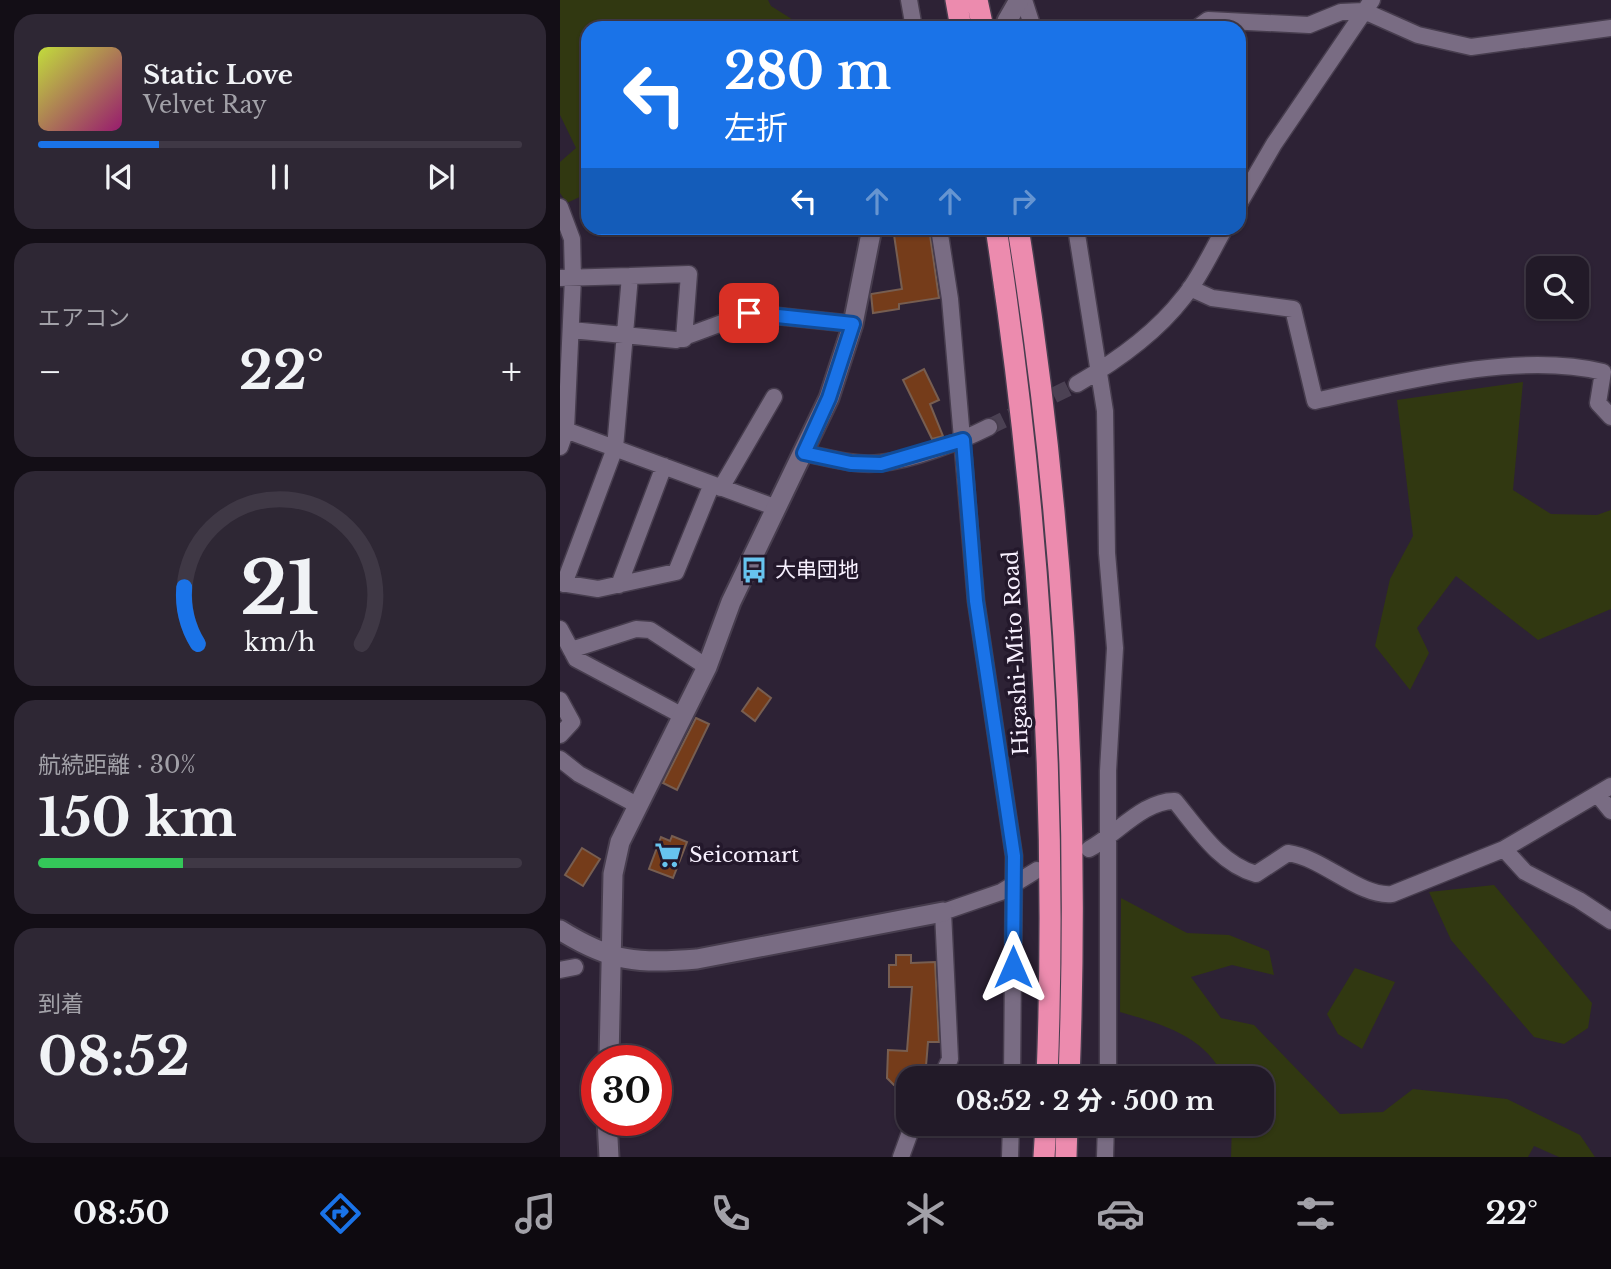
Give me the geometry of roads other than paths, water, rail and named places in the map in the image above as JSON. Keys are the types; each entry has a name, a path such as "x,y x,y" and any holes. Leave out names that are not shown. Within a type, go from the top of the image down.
{"highway":[{"path":"956,0 960,21"},
{"path":"977,0 982,21"},
{"name":"Higashi-Mito Road","path":"997,235 1020,401 1035,551 1043,673 1050,885 1047,1066"},
{"path":"1019,235 1041,398 1064,672 1071,883 1069,1066"},
{"path":"1044,1157 1045,1136"},
{"path":"1066,1157 1067,1136"}],"street":[{"path":"909,0 913,21"},
{"path":"1007,21 1022,0"},
{"path":"1022,0 1030,21"},
{"path":"1246,22 1309,25 1368,5 1418,35 1471,47 1611,28"},
{"path":"1246,192 1274,145 1368,5"},
{"path":"1207,21 1229,21"},
{"path":"560,207 572,239 567,278 571,330 560,447"},
{"path":"609,1045 613,874 620,842 707,667 731,602 829,398 853,324 868,235"},
{"path":"940,235 950,299 976,601 1016,884 1012,1066"},
{"path":"1077,235 1105,411 1107,553 1115,648 1108,771 1108,1066"},
{"path":"1077,384 1099,371 1155,327 1190,288 1221,235"},
{"path":"567,278 689,274 684,339"},
{"path":"630,276 615,448 562,584 598,589 676,572 717,486 774,397"},
{"path":"1190,288 1212,298 1293,309 1315,401 1458,372 1568,364 1603,372 1598,403 1611,417"},
{"path":"571,330 684,339 749,313 853,324"},
{"path":"804,453 851,463 881,464 963,440 989,427"},
{"path":"563,429 777,508"},
{"path":"619,585 664,466"},
{"path":"560,629 576,659 683,716"},
{"path":"571,650 636,629 650,630 707,667"},
{"path":"560,700 572,722 560,735"},
{"path":"560,759 579,774 637,805"},
{"path":"1089,849 1109,838 1156,802 1175,802 1217,852 1242,870 1256,874 1288,853 1306,855 1382,895 1392,894 1504,849 1604,790 1611,811"},
{"path":"1504,849 1525,872 1579,900 1611,921"},
{"path":"560,930 611,956 629,961 656,963 697,959 943,912 1016,884 1037,870"},
{"path":"943,912 950,1059 947,1066"},
{"path":"607,1136 608,1157"},
{"path":"901,1157 909,1136"},
{"path":"1010,1157 1011,1136"},
{"path":"1105,1157 1106,1136"}],"tunnel":[{"path":"989,427 1077,384"}],"place":[{"name":"大串団地","path":"754,570"},
{"name":"Seicomart","path":"668,855"}]}
